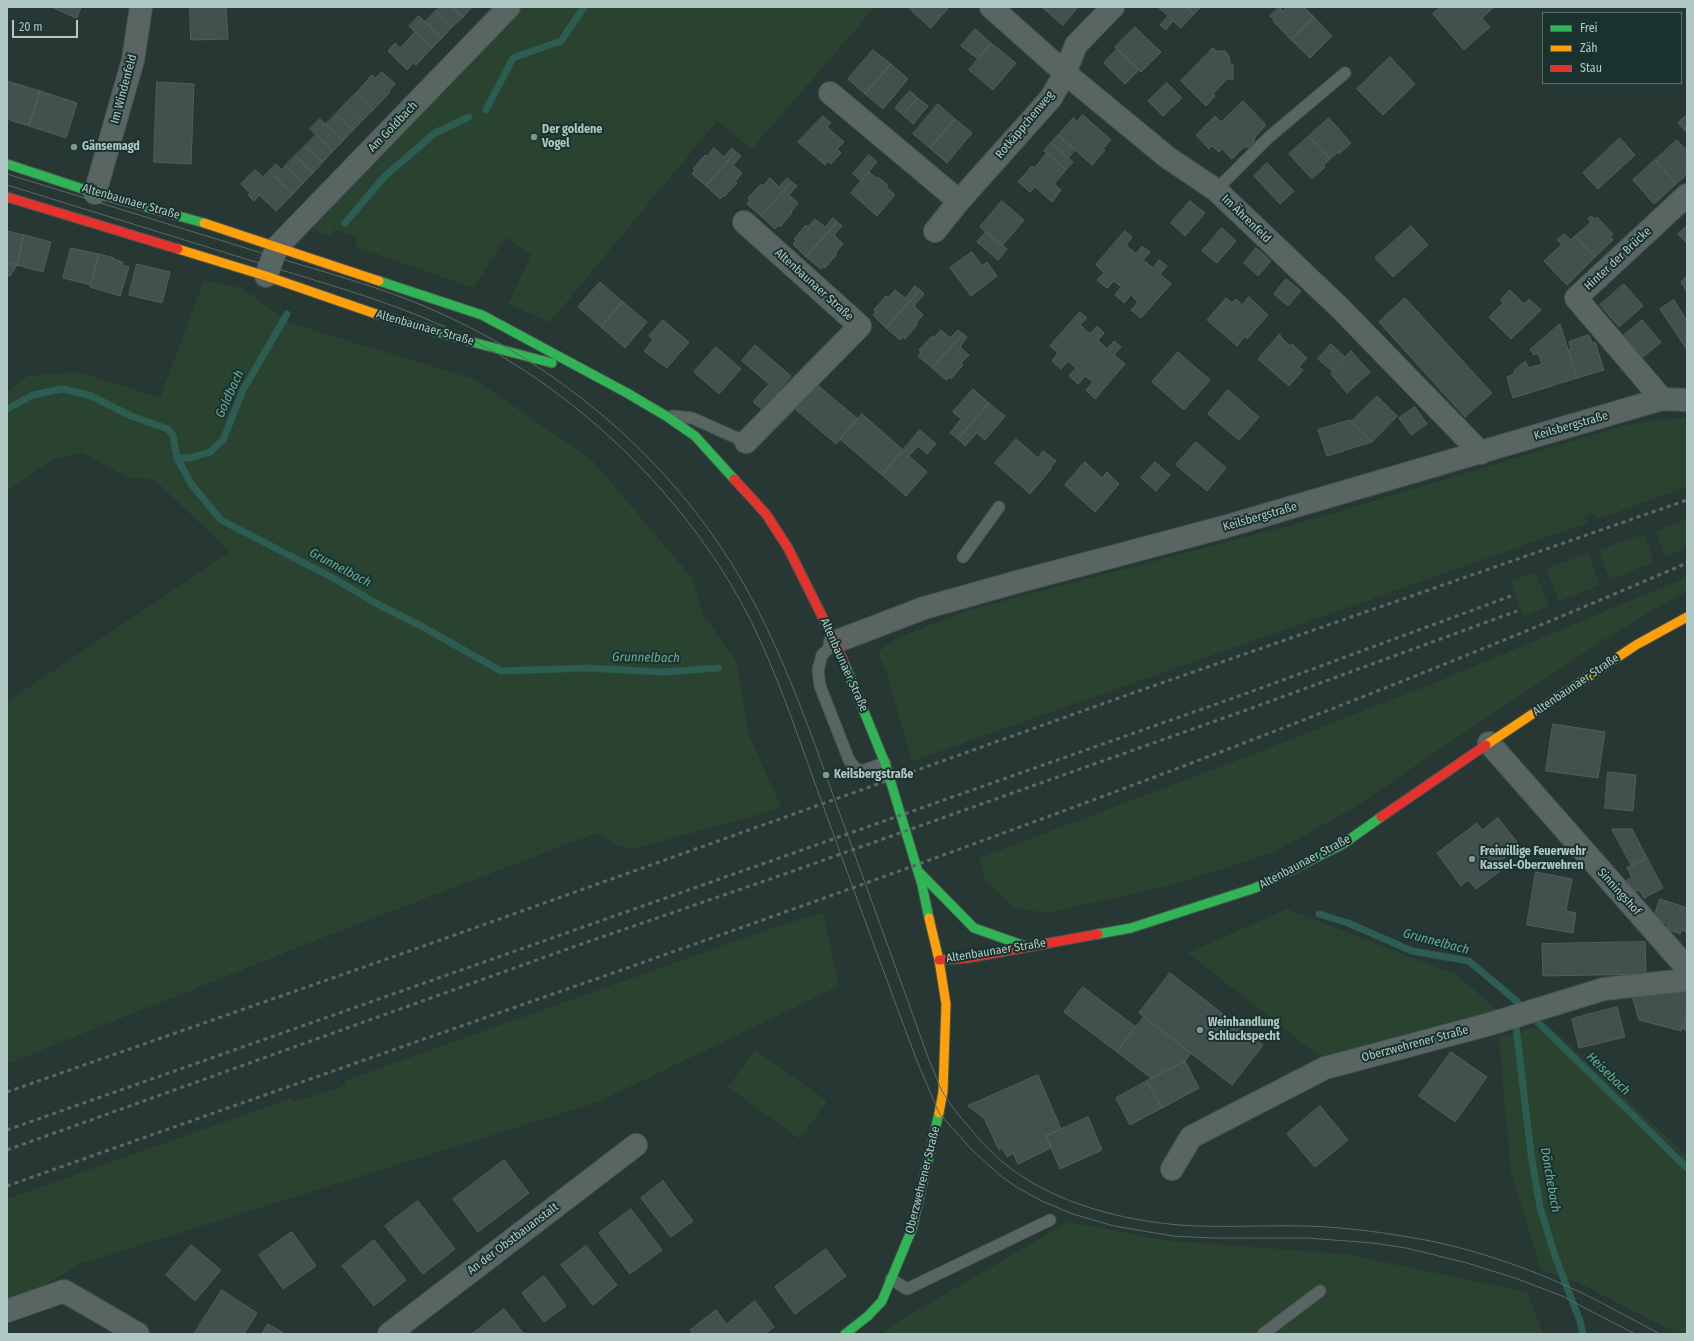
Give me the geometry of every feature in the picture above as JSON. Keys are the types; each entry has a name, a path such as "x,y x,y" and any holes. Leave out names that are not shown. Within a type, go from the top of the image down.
{"main road":[{"name":"Altenbaunaer Straße","path":"7,164 95,193 223,228 482,315 627,393 666,416 695,436 766,514 788,548 835,642 885,763 919,872 939,960 946,1004"},
{"name":"Altenbaunaer Straße","path":"7,197 266,276 353,307 476,343 588,372"},
{"name":"Altenbaunaer Straße","path":"939,960 968,958 1026,946 1130,928 1255,888 1343,844 1489,743 1636,645 1687,617"},
{"path":"919,872 974,928 1026,946"},
{"name":"Oberzwehrener Straße","path":"845,1334 868,1316 882,1301 912,1230 943,1092 946,1004"}],"street":[{"name":"Im Windenfeld","path":"95,193 133,60 141,7"},
{"name":"Am Goldbach","path":"277,247 509,7"},
{"name":"Im Ährenfeld","path":"991,7 1065,73 1167,157 1216,190 1340,308 1481,453"},
{"name":"Rotkäppchenweg","path":"935,231 959,201 1051,98 1065,73 1076,45 1113,7"},
{"path":"830,93 959,201"},
{"name":"Hinter der Brücke","path":"1662,399 1576,298 1687,195"},
{"name":"Altenbaunaer Straße","path":"744,222 860,326 746,442"},
{"path":"266,276 277,247"},
{"name":"Keilsbergstraße","path":"835,642 939,604 1082,564 1224,527 1662,399 1687,400"},
{"name":"Sinningshof","path":"1489,743 1687,968"},
{"name":"Oberzwehrener Straße","path":"1172,1169 1190,1137 1325,1068 1490,1024 1604,989 1687,980"},
{"name":"An der Obstbauanstalt","path":"389,1334 636,1145"},
{"path":"7,1311 64,1291 138,1334"}],"lane":[{"path":"1216,190 1268,138 1345,73"},
{"name":"Altenbaunaer Straße","path":"666,416 692,418 746,442"},
{"path":"963,557 999,507"},
{"path":"835,642 822,655 818,670 820,686 849,760 855,768 862,770 885,763"},
{"path":"891,1279 907,1289 1050,1220"},
{"path":"1263,1334 1320,1291"}],"green space":[{"path":"522,7 875,7 752,149 717,121 550,322 508,304 531,255 506,237 473,288 355,246 357,237 335,229 331,236 318,232 313,227 313,223"},
{"path":"204,280 241,288 290,323 474,379 592,460 692,578 702,613 737,663 748,733 781,807 754,816 632,849 618,845 596,833 314,941 7,1064 7,702 230,552 154,479 129,478 82,453 53,459 7,491 7,392 28,376 79,372 160,398"},
{"path":"1687,418 1687,487 1597,519 1595,513 1584,517 1587,523 912,761 886,671 879,656 879,652 887,645 908,634 966,611 1317,518 1622,426 1657,420"},
{"path":"1687,519 1687,547 1665,557 1655,531"},
{"path":"1644,534 1654,562 1610,580 1599,550"},
{"path":"1588,553 1600,585 1559,601 1546,568"},
{"path":"1535,572 1549,606 1523,617 1511,581"},
{"path":"1687,577 1687,591 1610,636 1490,715 1352,809 1272,853 1168,886 1046,913 1013,907 986,881 979,858 1244,758 1439,681"},
{"path":"1287,909 1457,975 1498,1011 1323,1059 1188,953"},
{"path":"823,913 839,986 598,1102 80,1264 24,1297 7,1302 7,1199 292,1098 294,1102 346,1085 344,1081 775,927"},
{"path":"1548,1025 1687,1156 1687,1334 1679,1334 1577,1282 1541,1270 1511,1172 1499,1037"},
{"path":"755,1050 827,1101 800,1139 728,1087"},
{"path":"1068,1222 1170,1241 1345,1254 1527,1292 1543,1334 882,1334 896,1323"}],"building":[{"path":"52,7 81,7 77,18"},
{"path":"190,7 226,7 228,39 191,40"},
{"path":"440,7 453,7 463,17 452,27 436,11"},
{"path":"453,7 472,7 463,17"},
{"path":"908,7 949,7 931,28"},
{"path":"1042,7 1078,7 1063,25"},
{"path":"1158,7 1187,7 1194,14 1181,28 1173,21 1166,30 1160,25 1168,16"},
{"path":"1187,7 1201,7 1194,14"},
{"path":"1279,7 1283,11 1286,7 1304,7 1314,17 1291,40 1270,16"},
{"path":"1441,7 1494,7 1482,18 1490,27 1464,50 1433,14"},
{"path":"436,11 452,27 442,38 425,22"},
{"path":"419,16 442,38 432,48 409,26"},
{"path":"1314,17 1332,36 1310,58 1291,40"},
{"path":"1135,27 1161,52 1141,72 1115,47"},
{"path":"975,29 991,43 978,59 961,46"},
{"path":"415,32 432,48 416,65 413,63 407,70 388,51 395,43 400,48"},
{"path":"991,43 1016,63 993,90 969,70"},
{"path":"1213,48 1216,51 1225,51 1229,56 1230,64 1233,64 1233,79 1227,79 1213,94 1215,96 1206,106 1181,81"},
{"path":"1117,49 1139,70 1125,84 1104,63"},
{"path":"873,50 891,64 865,94 848,79"},
{"path":"1390,57 1415,84 1383,115 1357,89"},
{"path":"891,64 908,79 883,109 865,94"},
{"path":"382,72 395,84 389,91 390,92 373,110 356,93 372,75 375,78"},
{"path":"7,81 40,91 29,126 7,119"},
{"path":"157,82 194,84 191,164 154,162"},
{"path":"1167,83 1182,98 1163,116 1148,101"},
{"path":"40,91 77,103 66,138 29,126"},
{"path":"910,91 918,98 903,115 895,108"},
{"path":"356,93 373,110 363,120 346,103"},
{"path":"918,98 928,106 913,124 903,115"},
{"path":"1243,101 1266,125 1255,137 1254,142 1249,147 1244,147 1232,159 1222,149 1219,152 1212,146 1209,149 1196,135 1215,116 1221,122"},
{"path":"346,103 363,120 353,130 336,114"},
{"path":"938,104 955,119 930,148 913,134"},
{"path":"336,114 353,130 343,141 326,124"},
{"path":"1083,115 1111,140 1103,149 1105,150 1092,165 1058,135 1073,118 1077,121"},
{"path":"1687,115 1687,133 1678,123"},
{"path":"823,116 831,123 827,127 844,142 837,149 841,153 831,164 828,161 825,165 798,142"},
{"path":"1329,118 1351,143 1339,154 1338,152 1330,159 1309,136"},
{"path":"320,119 343,141 333,151 310,129"},
{"path":"955,119 972,133 947,163 930,148"},
{"path":"316,135 333,151 323,162 305,146"},
{"path":"1058,135 1075,150 1068,158 1051,143"},
{"path":"1309,136 1330,159 1323,166 1325,167 1312,179 1289,154"},
{"path":"1620,138 1635,155 1598,189 1583,173"},
{"path":"1677,140 1687,151 1687,174 1676,184 1655,160"},
{"path":"1051,143 1073,162 1066,170 1044,151"},
{"path":"305,146 323,162 313,173 295,156"},
{"path":"714,148 724,157 732,148 736,152 706,186 692,174 695,171 693,169 705,155 707,156"},
{"path":"736,152 741,156 733,165 742,173 735,182 737,183 724,197 722,196 720,199 706,186"},
{"path":"1047,153 1066,170 1054,184 1061,190 1052,202 1035,187 1030,192 1018,182 1032,166 1034,168"},
{"path":"869,155 877,162 861,181 853,174"},
{"path":"295,156 313,173 303,183 285,166"},
{"path":"1655,160 1676,184 1654,204 1633,180"},
{"path":"1267,163 1294,191 1280,204 1254,176"},
{"path":"276,164 282,170 285,166 303,183 293,194 269,171"},
{"path":"255,170 263,177 269,171 293,194 276,211 259,195 254,201 248,195 250,193 241,184"},
{"path":"869,172 877,179 878,177 888,185 886,187 895,195 877,216 851,193"},
{"path":"770,178 779,187 787,178 792,182 761,216 747,204 750,200 748,198 761,184 763,186"},
{"path":"792,182 797,186 789,195 798,203 780,227 778,225 775,229 761,216"},
{"path":"1002,201 1024,220 1002,246 980,227"},
{"path":"1190,201 1205,213 1185,236 1171,223"},
{"path":"1591,216 1595,219 1597,217 1613,234 1610,237 1613,240 1595,257 1575,236 1591,222 1588,219"},
{"path":"833,218 837,222 806,257 793,244 796,241 794,239 806,225 808,227 815,219 825,227"},
{"path":"837,222 842,226 834,235 843,244 825,268 823,266 821,269 806,257"},
{"path":"1411,226 1428,245 1393,277 1375,258"},
{"path":"1687,226 1687,243 1678,234"},
{"path":"1222,228 1236,241 1217,263 1202,251"},
{"path":"7,231 24,235 17,265 7,262"},
{"path":"1125,231 1132,237 1126,245 1136,254 1142,246 1150,252 1143,260 1153,268 1159,260 1167,266 1160,274 1171,284 1141,318 1131,310 1138,302 1131,295 1124,303 1115,295 1121,287 1114,281 1107,288 1097,280 1104,273 1096,265"},
{"path":"986,232 1007,249 998,260 977,242"},
{"path":"1564,234 1571,240 1575,236 1595,257 1567,285 1544,261 1562,244 1557,240"},
{"path":"24,235 51,242 43,272 17,265"},
{"path":"71,248 99,254 91,285 63,278"},
{"path":"1256,248 1271,261 1258,276 1244,263"},
{"path":"972,252 982,266 987,262 997,276 971,296 950,268"},
{"path":"99,254 114,258 113,259 123,262 122,265 129,267 120,296 90,287"},
{"path":"7,262 17,265 10,276 7,275"},
{"path":"137,264 170,272 162,303 129,295"},
{"path":"1687,276 1687,292 1681,282"},
{"path":"1286,279 1301,291 1288,306 1274,294"},
{"path":"600,282 623,302 601,327 578,307"},
{"path":"1624,284 1643,306 1619,327 1600,305"},
{"path":"915,286 920,290 886,328 873,315 876,312 874,310 886,296 888,298 895,290 905,298"},
{"path":"920,290 924,294 914,306 923,315 905,339 903,337 900,340 886,328"},
{"path":"1510,290 1524,304 1529,299 1541,310 1511,339 1489,317 1503,303 1501,300"},
{"path":"1249,297 1268,315 1247,339 1245,336 1237,346 1207,320 1226,298 1232,303 1236,299 1242,305"},
{"path":"1405,298 1492,393 1465,417 1379,322"},
{"path":"1674,300 1687,321 1687,350 1660,309"},
{"path":"623,302 647,322 625,348 601,327"},
{"path":"1080,312 1087,318 1080,325 1090,334 1097,326 1104,333 1098,340 1107,349 1114,341 1121,347 1114,355 1125,364 1095,399 1086,390 1093,382 1085,376 1078,384 1069,376 1076,368 1068,361 1061,369 1052,361 1058,353 1050,346"},
{"path":"663,320 689,342 667,368 644,351 653,340 649,336"},
{"path":"1642,320 1661,342 1643,357 1623,336"},
{"path":"1560,324 1577,378 1513,398 1507,377 1514,374 1514,371 1525,361 1529,368 1542,364 1538,353 1534,355 1530,350"},
{"path":"941,330 950,338 958,330 963,334 932,368 918,356 921,352 919,350 932,336 933,338"},
{"path":"963,334 967,337 960,347 969,355 961,363 963,365 951,379 949,377 946,380 932,368"},
{"path":"1280,334 1280,336 1290,346 1292,344 1307,358 1299,367 1303,370 1289,386 1258,359"},
{"path":"1589,335 1592,343 1595,342 1604,370 1577,378 1568,350 1571,349 1569,342"},
{"path":"1331,344 1345,357 1332,371 1318,359"},
{"path":"755,345 791,376 763,410 753,402 769,384 742,361"},
{"path":"716,347 741,369 719,394 694,372"},
{"path":"1351,351 1370,372 1347,393 1331,374"},
{"path":"1178,352 1210,380 1184,410 1152,382"},
{"path":"816,384 858,419 836,444 795,409"},
{"path":"973,389 989,403 958,439 950,433 961,419 953,412"},
{"path":"1228,390 1259,417 1239,440 1208,414"},
{"path":"1377,396 1397,416 1372,442 1351,422"},
{"path":"989,403 1005,416 985,440 977,433 965,446 958,439"},
{"path":"1415,407 1427,424 1411,435 1399,418"},
{"path":"862,414 903,450 882,475 840,439"},
{"path":"1350,420 1372,442 1327,456 1318,430"},
{"path":"920,430 936,444 927,454 918,446 909,456 927,472 906,496 882,475"},
{"path":"1016,439 1038,458 1043,451 1056,461 1030,494 995,463"},
{"path":"1196,442 1226,468 1207,491 1176,465"},
{"path":"1085,462 1102,478 1107,472 1119,484 1095,512 1065,485"},
{"path":"1155,462 1170,475 1156,491 1141,478"},
{"path":"1553,724 1605,732 1598,778 1546,771"},
{"path":"1608,772 1636,775 1633,811 1605,808"},
{"name":"Freiwillige Feuerwehr Kassel-Oberzwehren","path":"1498,818 1520,846 1495,865 1500,871 1476,889 1468,880 1461,886 1437,853 1477,823 1482,830"},
{"path":"1612,829 1632,829 1647,858 1632,866"},
{"path":"1647,858 1663,888 1644,898 1639,890 1634,892 1627,880 1632,877 1627,868"},
{"path":"1536,872 1572,879 1566,911 1576,913 1573,933 1527,925"},
{"path":"1660,899 1687,908 1687,932 1681,930 1680,934 1667,929 1668,925 1654,917"},
{"path":"1645,942 1646,974 1543,976 1542,944"},
{"path":"1170,973 1263,1045 1232,1085 1139,1013"},
{"path":"1083,987 1136,1027 1117,1052 1064,1012"},
{"path":"1687,988 1687,1012 1681,1031 1639,1020 1632,996"},
{"path":"1617,1007 1625,1037 1579,1048 1572,1019"},
{"path":"1144,1017 1191,1053 1185,1061 1151,1078 1117,1052"},
{"path":"1687,1018 1687,1031 1683,1029"},
{"path":"1451,1052 1487,1077 1455,1122 1419,1096"},
{"path":"1185,1061 1199,1088 1162,1108 1147,1081"},
{"path":"1038,1075 1061,1129 1046,1136 1051,1148 1018,1164 1013,1153 1007,1157 1002,1148 999,1150 984,1118 968,1106"},
{"path":"1147,1081 1162,1108 1130,1125 1116,1098"},
{"path":"1320,1106 1348,1140 1315,1167 1287,1134"},
{"path":"1088,1117 1102,1150 1060,1169 1046,1136"},
{"path":"504,1160 529,1193 478,1232 453,1199"},
{"path":"663,1181 693,1221 671,1237 641,1198"},
{"path":"418,1201 455,1249 423,1274 385,1226"},
{"path":"631,1209 662,1250 630,1274 599,1233"},
{"path":"292,1232 316,1266 283,1289 259,1255"},
{"path":"374,1240 406,1280 374,1306 342,1266"},
{"path":"191,1245 221,1270 195,1301 166,1275"},
{"path":"586,1246 617,1285 593,1305 561,1265"},
{"path":"826,1249 846,1276 795,1314 775,1287"},
{"path":"544,1276 566,1306 544,1322 522,1293"},
{"path":"222,1290 257,1313 244,1334 194,1334"},
{"path":"755,1301 774,1327 765,1334 693,1334 690,1330 716,1310 726,1324"},
{"path":"504,1309 524,1334 472,1334"},
{"path":"268,1324 285,1334 262,1334"}],"waterway":[{"name":"Goldbach","path":"486,110 513,58 561,41 584,7"},
{"name":"Goldbach","path":"345,223 385,176 435,133 469,117"},
{"name":"Goldbach","path":"177,458 190,458 210,452 223,440 243,390 287,314"},
{"name":"Grunnelbach","path":"7,409 33,395 62,389 89,395 131,416 168,429 173,435 177,458 192,485 221,520 337,580 379,605 423,627 501,671 587,668 663,672 718,668"},
{"name":"Heisebach","path":"1319,914 1348,923 1412,951 1469,961 1513,998 1687,1168"},
{"name":"Dönchebach","path":"1515,1018 1531,1154 1540,1207 1555,1256 1580,1321 1583,1334"}],"tram line":[{"path":"7,174 360,283 424,306 466,325 506,347 545,372 582,398 617,428 650,460 681,494 709,530 750,594 783,663 811,734 940,1087 954,1109 979,1139 1013,1170 1031,1182 1071,1201 1114,1214 1157,1223 1195,1226 1306,1226 1344,1228 1395,1235 1452,1246 1496,1258 1539,1274 1590,1297 1660,1334"},
{"path":"7,185 354,292 443,326 491,350 537,379 581,412 623,450 662,490 697,533 727,578 753,625 782,694 917,1061 939,1113 972,1150 1002,1177 1018,1188 1042,1201 1073,1214 1114,1226 1173,1236 1214,1238 1307,1238 1373,1243 1406,1248 1467,1263 1515,1278 1562,1296 1635,1334"}],"railway":[{"path":"7,1092 421,947 1133,693 1687,500"},
{"path":"7,1186 731,931 1007,832 1281,729 1552,620 1687,563"},
{"path":"7,1130 1242,695 1511,596"},
{"path":"7,1150 573,947 776,877 1252,708 1517,611"}],"traffic: fast":[{"path":"7,164 95,193 204,223"},
{"path":"379,281 482,315 627,393 666,416 695,436 734,479"},
{"path":"376,314 552,363"},
{"path":"845,665 885,763 922,885 929,918"},
{"path":"1098,934 1131,928 1255,888 1343,844 1381,817"},
{"path":"920,873 974,928 1025,946"},
{"path":"845,1334 868,1316 882,1301 912,1229 939,1113"}],"traffic: slow":[{"path":"204,223 379,281"},
{"path":"178,249 266,276 376,314"},
{"path":"1486,745 1636,645 1687,617"},
{"path":"929,918 939,960 946,1004 943,1092 939,1113"}],"traffic: jam":[{"path":"7,197 178,249"},
{"path":"734,479 766,514 788,548 845,665"},
{"path":"1381,817 1486,745"},
{"path":"939,960 968,958 1098,934"}],"place":[{"name":"Der goldene Vogel","path":"534,137"},
{"name":"Gänsemagd","path":"74,147"},
{"name":"Keilsbergstraße","path":"826,775"},
{"name":"Freiwillige Feuerwehr Kassel-Oberzwehren","path":"1472,859"},
{"name":"Weinhandlung Schluckspecht","path":"1200,1030"}]}
